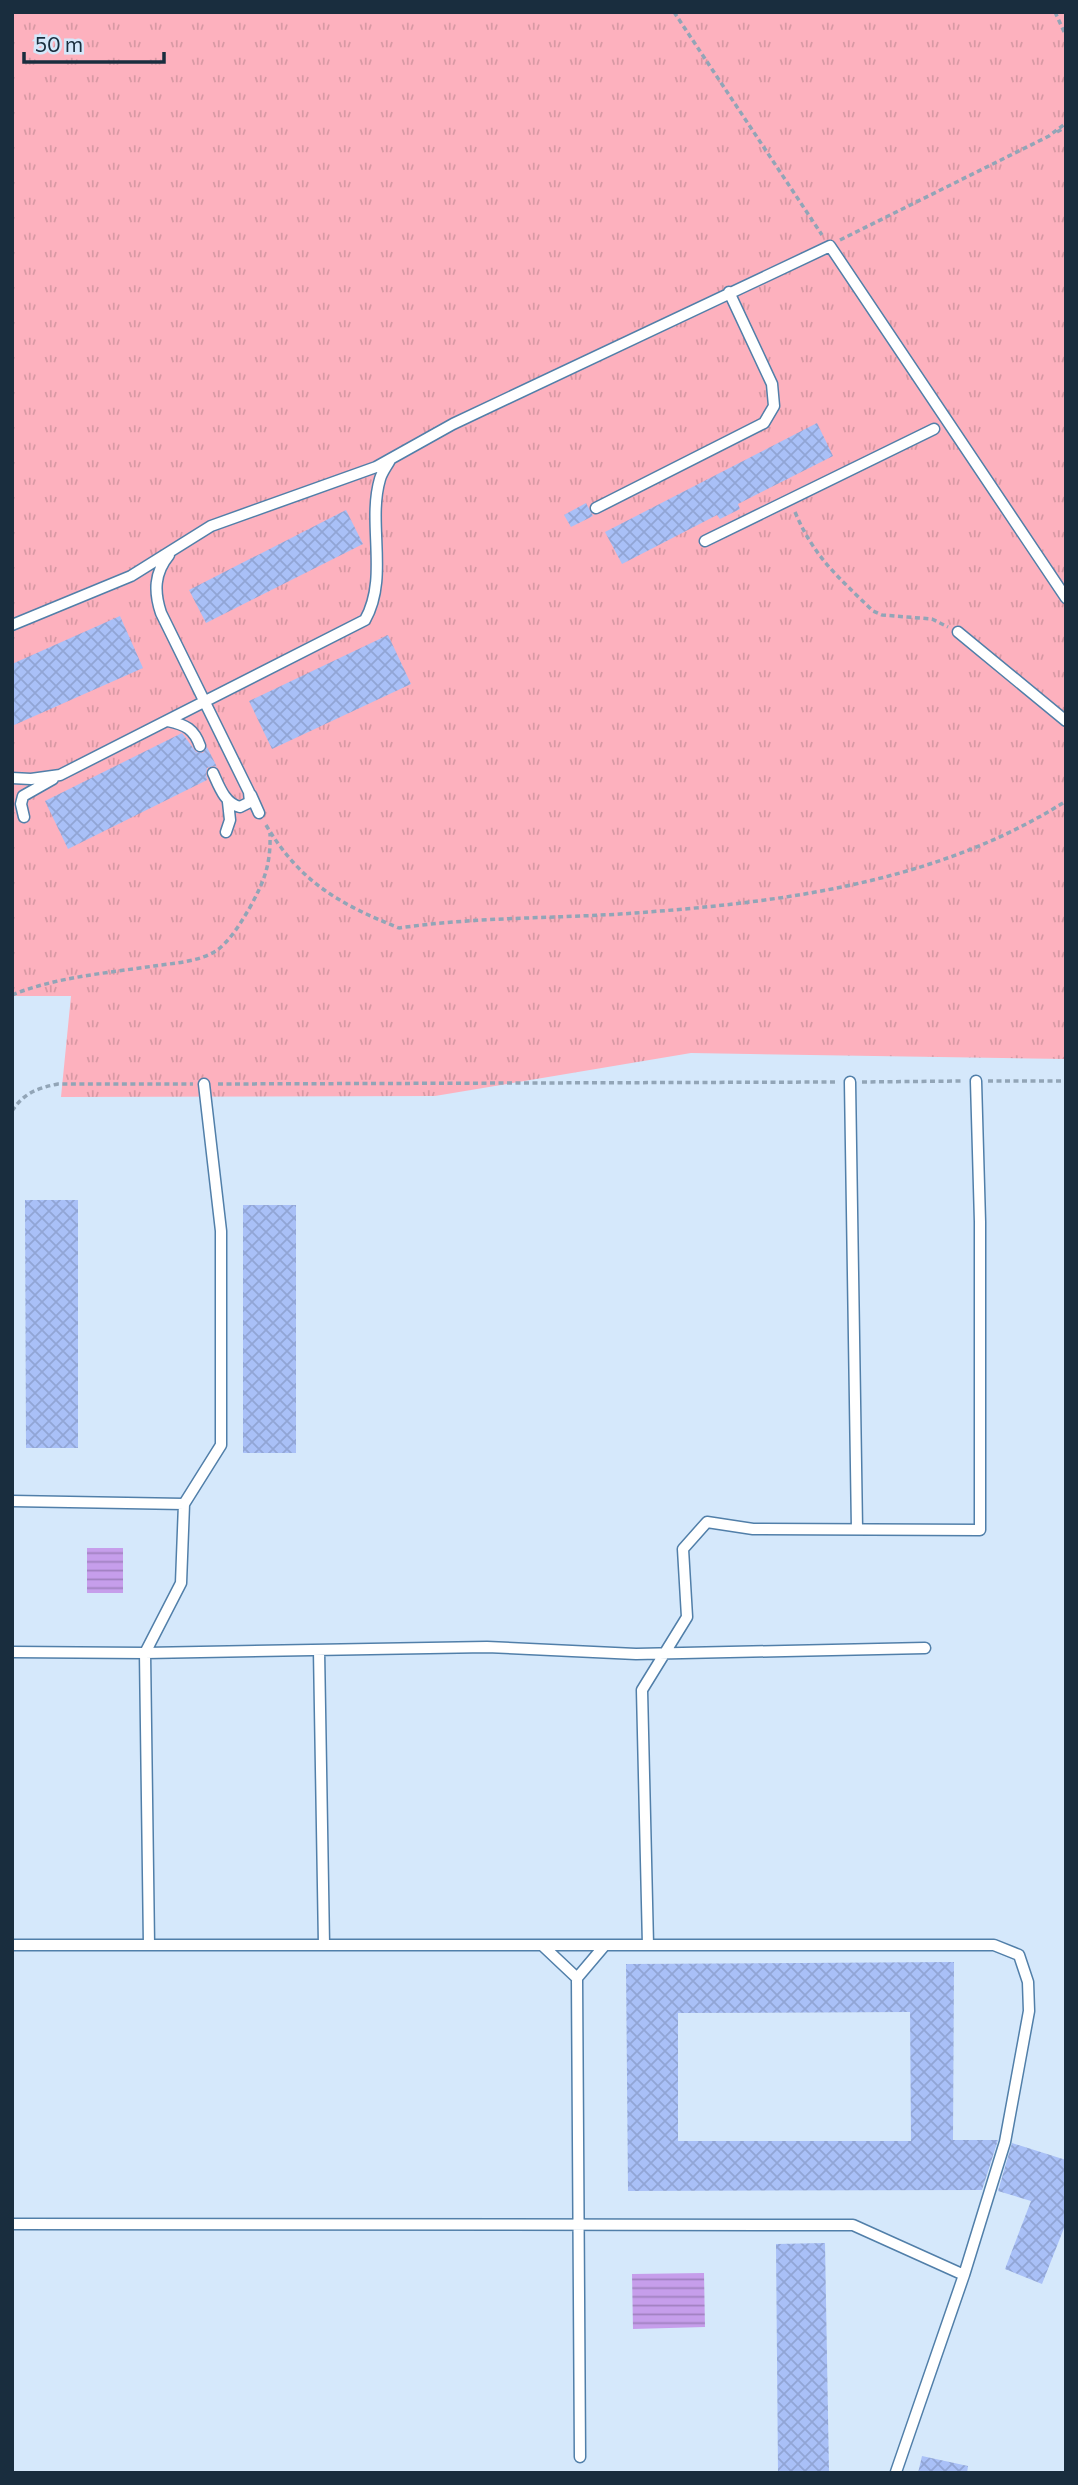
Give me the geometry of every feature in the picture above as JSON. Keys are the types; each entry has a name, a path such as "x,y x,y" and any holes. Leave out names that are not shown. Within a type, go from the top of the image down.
{"lane":[{"path":"12,625 131,576 211,526 278,500 347,478 391,459 453,424 830,246 1066,598"},
{"path":"596,508 764,423 774,406 772,384 729,292"},
{"path":"705,541 934,429"},
{"path":"24,817 23,796 365,620 370,611 374,586 377,493 381,475 391,459"},
{"path":"178,545 159,572 156,599 259,813"},
{"path":"958,632 1066,721"},
{"path":"168,721 190,727 200,746"},
{"path":"213,773 228,801 230,820 226,832"},
{"path":"12,778 32,779 60,775"},
{"path":"228,801 240,807 246,805 250,802 249,792"},
{"path":"648,1945 642,1690 687,1617 683,1549 707,1522 753,1529 980,1530 980,1236 976,1081"},
{"path":"850,1082 857,1529"},
{"path":"149,1945 145,1653 181,1583 184,1504 221,1445 221,1231 204,1084"},
{"path":"12,1502 184,1504"},
{"path":"12,1652 145,1653 487,1647 663,1653 925,1648"},
{"path":"319,1650 324,1945"},
{"path":"12,1945 994,1945 1019,1955 1028,1982 1029,2011 1005,2142 964,2275 896,2472"},
{"path":"542,1945 577,1978"},
{"path":"580,2457 577,1978 605,1945"},
{"path":"12,2224 853,2225 964,2275"}],"path":[{"path":"674,12 830,246 1066,125"},
{"path":"1055,12 1066,36"},
{"path":"790,500 809,543 819,558 873,611 882,615 932,619 958,632"},
{"path":"259,813 301,873 363,914 399,928 649,912 799,896 896,874 950,857 998,839 1066,801"},
{"path":"12,995 88,976 199,959 217,950 244,918 266,876 270,831"},
{"path":"12,1111 20,1099 38,1088 58,1084 1066,1081"}],"green space":[{"path":"12,12 1066,12 1066,1059 691,1053 435,1096 61,1097 71,996 12,996"}],"shaded area":[{"path":"87,1548 123,1548 123,1593 87,1593"},
{"path":"704,2273 705,2327 633,2329 632,2274"}],"building":[{"path":"817,423 833,456 738,504 740,509 720,519 717,515 622,564 605,532"},
{"path":"586,503 593,516 571,527 564,515"},
{"path":"346,510 363,544 206,623 189,590"},
{"path":"120,616 143,668 12,726 12,664"},
{"path":"388,635 411,684 272,749 249,701"},
{"path":"182,733 196,752 203,753 207,747 217,767 207,768 207,780 68,849 45,801"},
{"path":"25,1200 78,1200 78,1448 26,1448"},
{"path":"243,1205 296,1205 296,1453 243,1453"},
{"path":"954,1962 953,2140 998,2140 982,2190 628,2191 626,1964","holes":["910,2012 911,2141 678,2141 678,2013"]},
{"path":"1012,2143 1066,2160 1066,2223 1042,2284 1005,2269 1031,2201 998,2191"},
{"path":"825,2243 829,2473 778,2473 776,2244"},
{"path":"922,2456 968,2466 967,2473 918,2473"}]}
